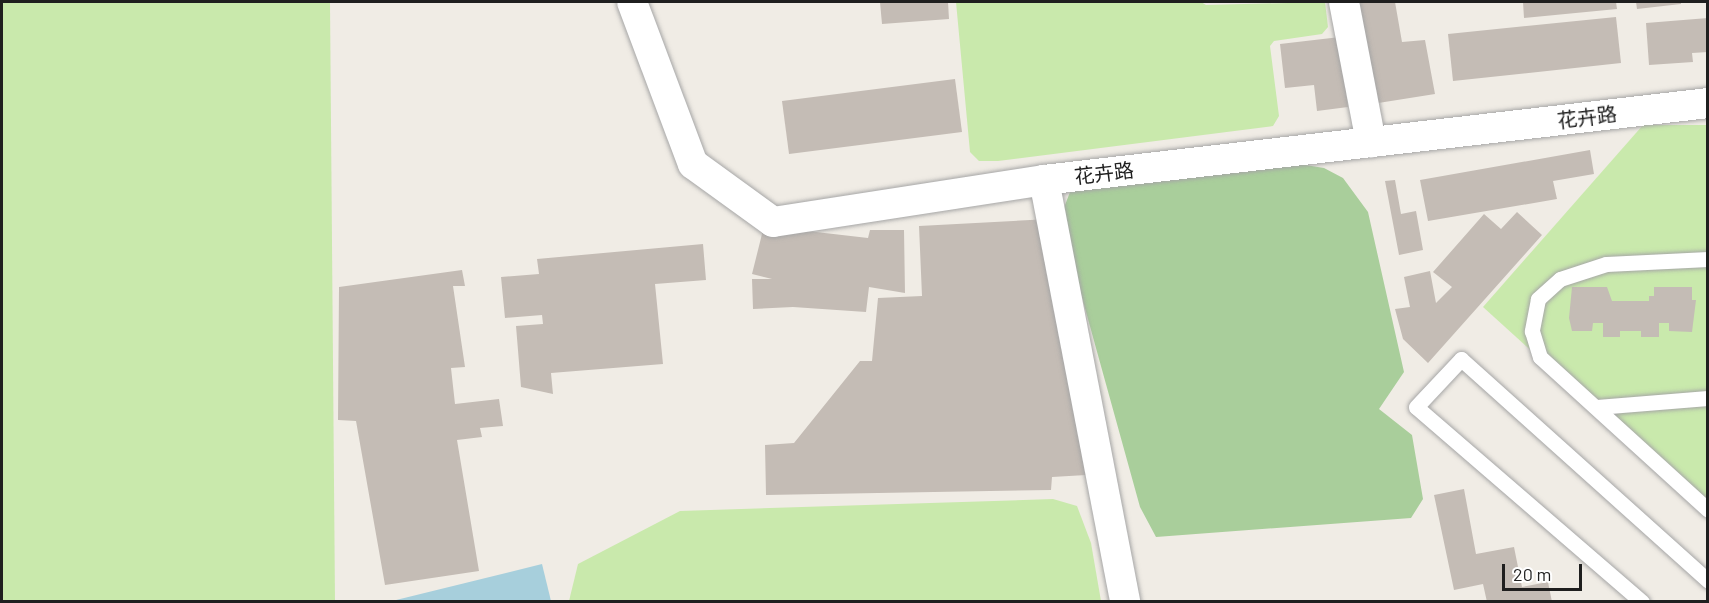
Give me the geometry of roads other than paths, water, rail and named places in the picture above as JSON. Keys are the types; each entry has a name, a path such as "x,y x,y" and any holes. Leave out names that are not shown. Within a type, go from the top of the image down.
{"street":[{"name":"花卉路","path":"632,2 693,164 773,222 1044,180 1707,103"},
{"path":"1344,2 1371,142"},
{"path":"1044,180 1125,602"}],"lane":[{"path":"1707,259 1606,264 1560,279 1538,299 1532,331 1540,357 1707,510"},
{"path":"1642,602 1416,407 1461,359 1707,581"},
{"path":"1597,407 1707,398"}],"water":[{"path":"542,564 551,601 392,601"}]}
